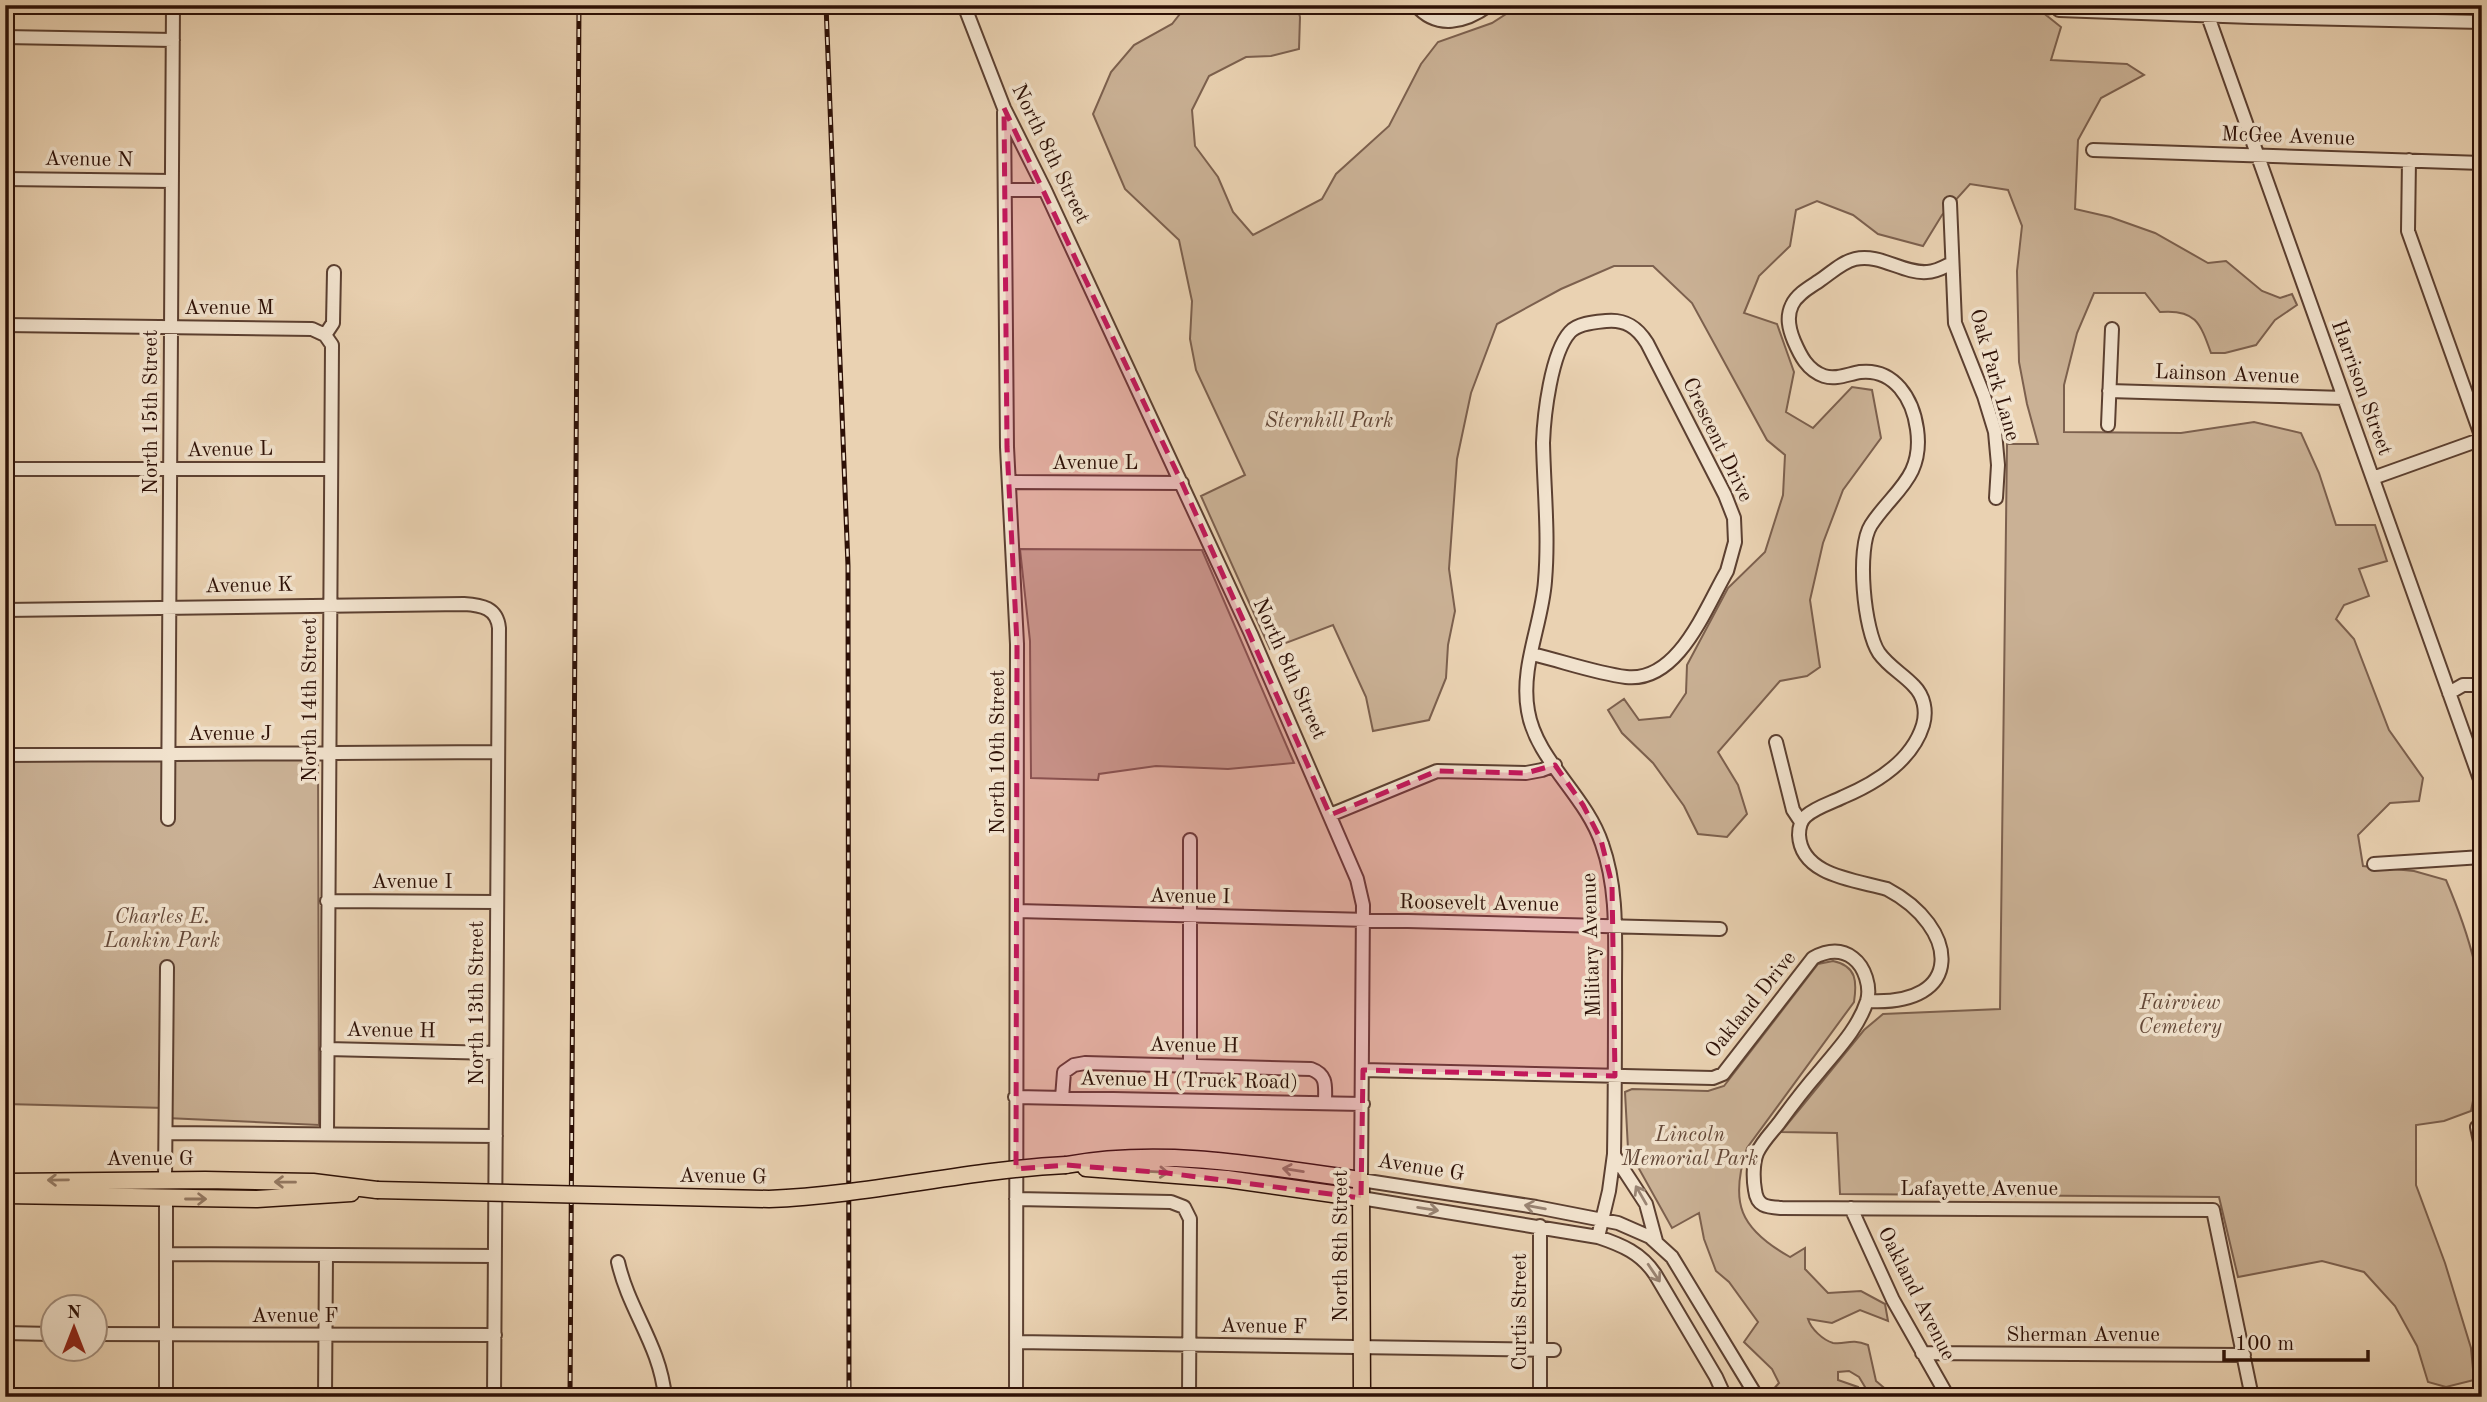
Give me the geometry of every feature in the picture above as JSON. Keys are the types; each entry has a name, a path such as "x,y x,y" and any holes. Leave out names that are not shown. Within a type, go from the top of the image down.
{"main road":[{"name":"Avenue G","path":"5,1182 313,1182 377,1190 769,1199 822,1196 993,1171 1122,1157 1188,1158 1247,1163 1361,1181"},
{"name":"Avenue G","path":"1066,1165 1217,1178 1361,1198"},
{"name":"North 8th Street","path":"1361,1181 1362,1397"},
{"name":"Avenue G","path":"5,1195 166,1199 310,1197 377,1190"}],"street":[{"name":"North 15th Street","path":"168,820 173,5"},
{"path":"1416,5 1434,18 1451,22 1473,16 1489,5"},
{"name":"North 8th Street","path":"966,8 1004,108 1182,483 1357,879 1363,905 1361,1181"},
{"path":"2059,10 2205,10 2482,22"},
{"name":"Harrison Street","path":"2205,10 2482,785"},
{"path":"5,37 173,40"},
{"name":"North 10th Street","path":"1004,108 1009,482 1017,644 1016,1397"},
{"name":"McGee Avenue","path":"2093,150 2482,163"},
{"path":"2373,478 2482,438 2408,231 2409,160"},
{"name":"Avenue N","path":"5,179 172,181"},
{"path":"1005,190 1045,190"},
{"name":"Oak Park Lane","path":"1950,203 1955,323 1984,396 1997,443 1996,498"},
{"path":"1801,822 1816,809 1864,789 1898,763 1917,740 1925,709 1919,691 1880,655 1872,639 1862,557 1867,532 1900,493 1912,469 1918,434 1912,408 1901,388 1887,377 1866,372 1824,376 1808,366 1790,331 1789,314 1802,292 1853,259 1869,258 1928,272 1952,263"},
{"name":"North 14th Street","path":"327,1134 333,351 325,335 333,323 334,271"},
{"name":"Crescent Drive","path":"1532,654 1624,677 1641,677 1664,668 1681,651 1727,571 1734,550 1735,528 1725,495 1647,343 1641,333 1629,324 1616,321 1599,322"},
{"name":"Military Avenue","path":"1598,1237 1614,1154 1615,926 1612,884 1601,840 1583,805 1538,740 1528,714 1526,689 1545,581 1543,443 1548,397 1569,333 1579,326 1599,322"},
{"name":"Avenue M","path":"5,325 301,328 312,329 325,335"},
{"path":"2108,425 2112,329"},
{"name":"Lainson Avenue","path":"2109,391 2344,398"},
{"name":"Avenue L","path":"5,469 330,469"},
{"name":"Avenue L","path":"1009,482 1182,483"},
{"name":"Avenue K","path":"5,610 464,604 478,605 493,611"},
{"name":"North 13th Street","path":"493,611 499,620 495,1397"},
{"path":"2449,693 2463,685 2482,685"},
{"path":"1776,742 1793,810 1801,822 1800,843 1809,860 1824,871 1887,889 1898,895 1923,918 1938,943 1942,966 1936,980 1928,989 1906,1000 1867,1001"},
{"name":"Avenue J","path":"5,755 498,752"},
{"path":"1330,815 1431,773 1526,773 1542,771 1555,765"},
{"path":"1190,840 1190,1066"},
{"path":"2374,864 2482,857"},
{"name":"Avenue I","path":"327,901 497,902"},
{"name":"Avenue I","path":"1017,912 1363,920"},
{"name":"Roosevelt Avenue","path":"1363,920 1720,929"},
{"name":"Oakland Drive","path":"1363,1070 1717,1077 1723,1073 1806,965 1823,953 1831,951 1847,954 1859,964 1867,986 1867,1001"},
{"path":"165,1180 167,967"},
{"name":"Lafayette Avenue","path":"1867,1001 1843,1042 1758,1150 1755,1158 1755,1190 1756,1198 1765,1207 2213,1210 2244,1355"},
{"name":"Avenue H","path":"327,1049 496,1053"},
{"name":"Avenue H","path":"1062,1098 1065,1072 1078,1063 1311,1069 1320,1073 1324,1079 1325,1102"},
{"name":"Avenue H (Truck Road)","path":"1015,1097 1363,1104"},
{"path":"2479,1126 2482,1151"},
{"name":"Avenue G","path":"166,1133 496,1136"},
{"path":"1614,1154 1646,1204 1656,1241 1680,1268 1757,1397"},
{"name":"Avenue G","path":"1361,1181 1602,1220 1628,1226 1656,1241"},
{"name":"Avenue G","path":"1361,1198 1540,1226 1598,1237 1628,1248 1650,1267 1716,1377 1725,1397"},
{"path":"166,1199 166,1397"},
{"path":"1016,1199 1171,1202 1184,1207 1190,1219 1189,1397"},
{"name":"Oakland Avenue","path":"1851,1208 1893,1300 1948,1397"},
{"name":"Curtis Street","path":"1540,1226 1540,1397"},
{"path":"166,1254 495,1256"},
{"path":"325,1397 326,1255"},
{"path":"618,1262 628,1294 658,1358 665,1397"},
{"path":"5,1334 38,1334"},
{"name":"Avenue F","path":"108,1334 495,1335"},
{"name":"Avenue F","path":"1016,1342 1554,1350"},
{"name":"Sherman Avenue","path":"1922,1353 2244,1355"},
{"path":"2244,1355 2252,1397"}],"highlighted area":[{"path":"1004,108 1182,483 1330,815 1437,771 1526,773 1555,765 1583,805 1601,840 1612,884 1615,1076 1363,1070 1361,1198 1167,1173 1066,1165 1016,1169 1017,644 1007,447"}],"green space":[{"path":"1187,5 1297,5 1300,17 1299,49 1271,56 1246,57 1209,76 1192,110 1195,146 1218,177 1233,212 1253,235 1322,199 1336,174 1389,126 1421,64 1438,42 1492,23 1520,5 1665,5 1679,14 1707,5 2095,5 2046,15 2061,27 2051,60 2127,64 2144,75 2101,98 2078,140 2075,209 2110,217 2155,233 2208,263 2226,261 2262,291 2280,298 2292,294 2297,305 2275,320 2256,345 2225,353 2211,353 2199,326 2189,315 2160,312 2145,293 2094,293 2077,333 2064,385 2064,432 2181,433 2254,422 2301,433 2319,473 2336,525 2375,525 2387,561 2359,569 2369,596 2344,605 2336,619 2354,639 2389,730 2423,778 2419,801 2390,803 2358,835 2363,866 2414,871 2446,880 2474,962 2483,1025 2481,1055 2471,1111 2444,1121 2416,1125 2416,1185 2445,1263 2471,1348 2474,1380 2446,1387 2428,1382 2417,1346 2395,1306 2364,1272 2322,1261 2238,1277 2219,1197 1840,1194 1837,1133 1781,1132 1864,1030 1883,1014 2000,1009 2007,444 2038,444 2019,362 2017,271 2022,226 2008,190 1970,184 1942,215 1923,246 1878,234 1853,215 1817,201 1796,210 1790,246 1759,276 1744,313 1777,324 1794,372 1786,412 1813,428 1852,387 1872,390 1881,438 1843,490 1823,543 1810,600 1820,667 1807,676 1780,681 1718,752 1738,785 1747,814 1727,837 1698,834 1684,806 1653,763 1622,733 1608,710 1624,699 1639,720 1670,717 1686,693 1687,665 1728,588 1765,552 1783,495 1785,455 1767,440 1692,303 1653,266 1614,266 1561,289 1497,324 1471,393 1457,459 1449,569 1455,611 1448,645 1446,678 1429,720 1373,731 1366,697 1333,625 1270,649 1201,496 1245,475 1196,370 1190,339 1192,301 1179,240 1125,189 1093,114 1111,72 1134,45 1172,24"},
{"path":"1020,549 1202,550 1294,763 1228,769 1156,766 1099,774 1098,780 1031,778 1030,641"},
{"name":"Charles E. Lankin Park","path":"318,752 319,1125 166,1118 166,1108 5,1104 5,755"},
{"name":"Lincoln Memorial Park","path":"1833,961 1847,967 1854,976 1854,1002 1747,1148 1739,1184 1740,1199 1743,1213 1750,1225 1773,1247 1790,1257 1805,1248 1805,1269 1828,1293 1861,1291 1885,1304 1888,1321 1860,1310 1832,1323 1808,1319 1821,1337 1829,1342 1857,1342 1868,1345 1876,1381 1895,1397 1871,1397 1859,1377 1849,1371 1838,1372 1838,1380 1858,1387 1855,1397 1772,1397 1770,1393 1779,1383 1772,1369 1744,1342 1758,1322 1729,1282 1716,1271 1704,1239 1699,1213 1672,1228 1628,1149 1625,1092 1632,1089 1708,1091 1724,1086 1818,964"}],"railway":[{"path":"570,1397 579,5"},
{"path":"826,5 848,566 849,1397"}],"park label":[{"name":"Sternhill Park","path":"1329,421"},
{"name":"Fairview Cemetery","path":"2180,1015"}]}
